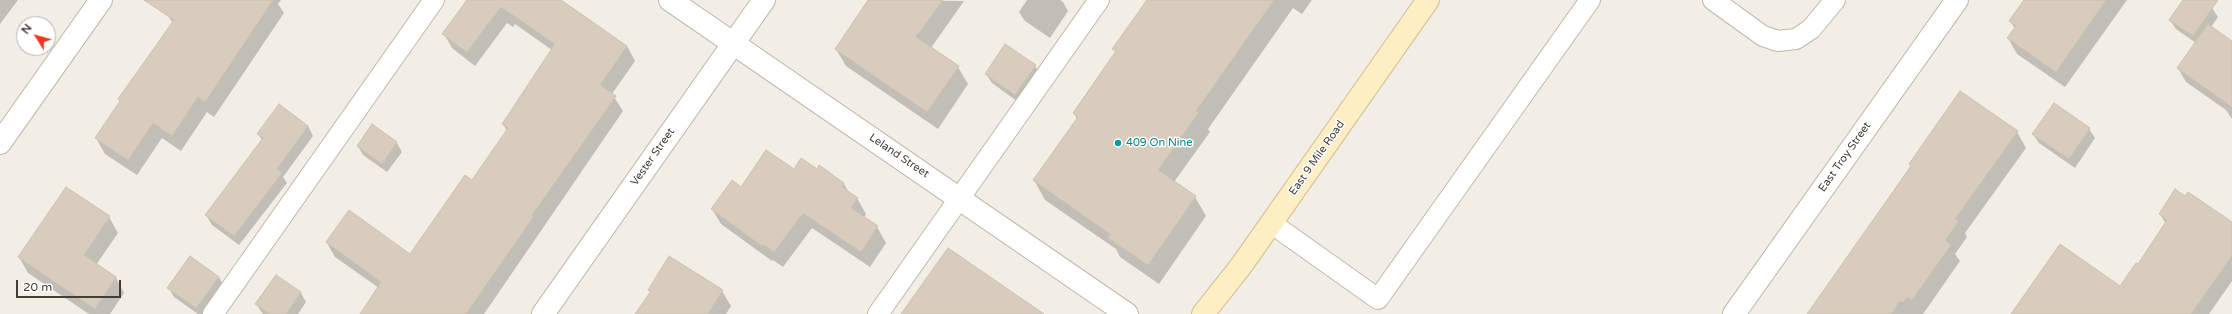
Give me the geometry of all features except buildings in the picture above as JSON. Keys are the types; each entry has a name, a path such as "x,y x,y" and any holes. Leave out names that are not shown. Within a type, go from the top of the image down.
{"main road":[{"name":"East 9 Mile Road","path":"1203,314 1241,266 1428,0"}],"street":[{"path":"0,143 101,0"},
{"name":"Leland Street","path":"670,0 1127,314"},
{"name":"Vester Street","path":"543,314 764,0"},
{"name":"East Troy Street","path":"1734,314 1957,0"}],"lane":[{"path":"212,314 434,0"},
{"path":"878,314 1099,0"},
{"path":"1271,223 1378,299 1590,0"},
{"path":"1713,0 1763,36 1778,41 1796,39 1811,30 1823,17 1835,0"},
{"path":"1734,0 1735,10 1740,20"}],"place":[{"name":"409 On Nine","path":"1118,143"}]}
